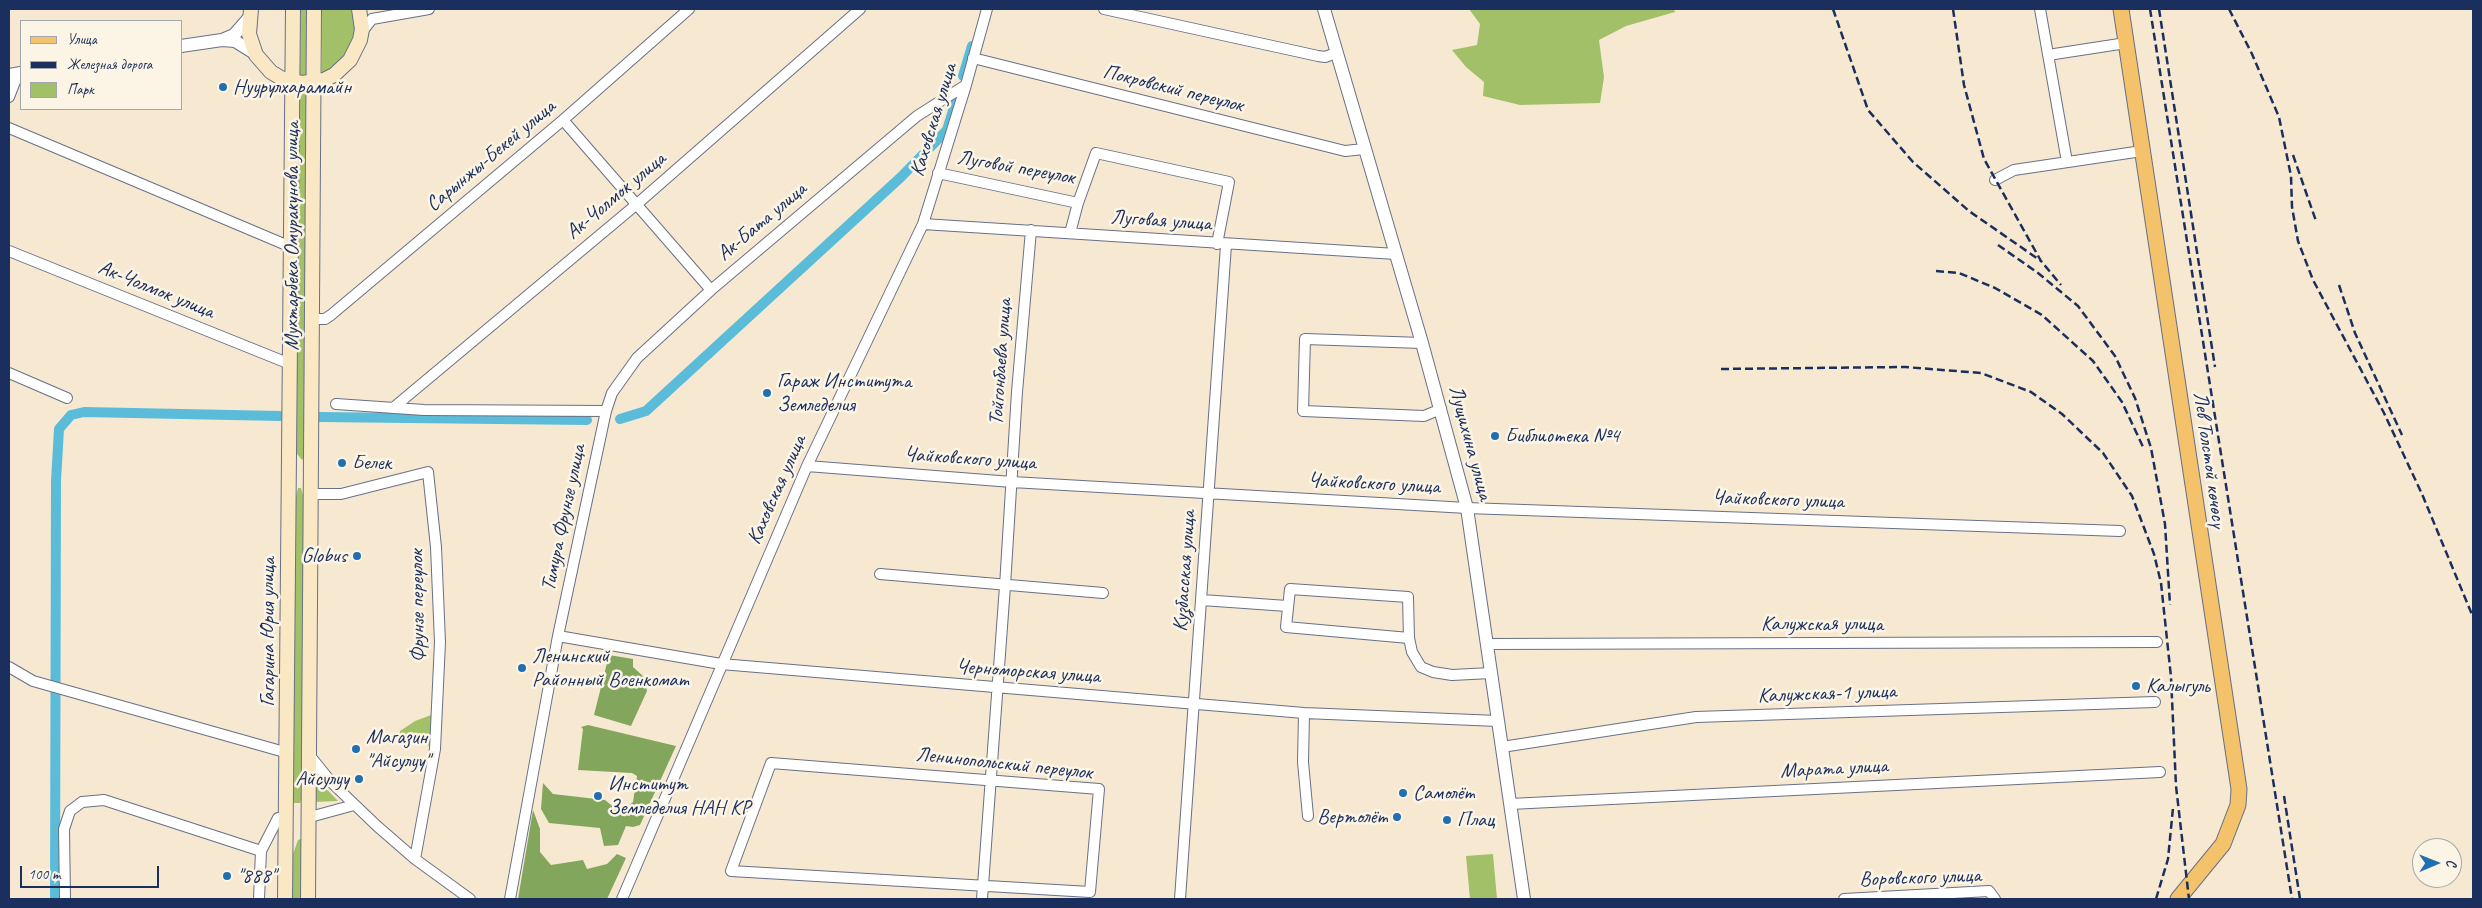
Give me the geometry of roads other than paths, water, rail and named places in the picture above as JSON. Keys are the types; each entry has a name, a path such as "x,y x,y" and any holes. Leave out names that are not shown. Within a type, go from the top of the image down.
{"main road":[{"name":"Мухтарбека Омуракунова улица","path":"290,364 293,9"},
{"name":"Мухтарбека Омуракунова улица","path":"311,404 314,9"},
{"path":"250,14 249,34 256,54 271,72 292,82 313,82 324,80 343,68 356,50 361,33 359,9"},
{"name":"Лев Толстой көчөсү","path":"2121,9 2239,789 2238,805 2223,844 2178,899"},
{"name":"Гагарина Юрия улица","path":"285,899 288,753 290,364"},
{"name":"Гагарина Юрия улица","path":"308,899 310,817 311,404"},
{"path":"286,818 310,817"}],"street":[{"path":"359,9 372,18 429,9"},
{"name":"Сарынжы-Бекей улица","path":"311,319 325,318 331,315 563,120 689,9"},
{"name":"Ак-Чолмок улица","path":"393,408 637,204 860,9"},
{"name":"Каховская улица","path":"622,899 807,466 923,224 966,85 987,9"},
{"path":"1104,9 1318,56 1325,57 1336,53"},
{"name":"Лущихина улица","path":"1324,9 1441,409 1467,508 1524,899"},
{"path":"2040,9 2067,162"},
{"path":"222,40 234,35 250,14"},
{"path":"361,33 372,18"},
{"path":"182,46 222,40 235,41 256,54"},
{"path":"2048,55 2126,43"},
{"name":"Покровский переулок","path":"973,58 1345,151 1364,149"},
{"path":"9,98 16,74"},
{"name":"Ак-Бата улица","path":"606,411 612,393 637,358 711,290 917,116 966,85"},
{"path":"563,120 711,290"},
{"path":"9,128 292,247"},
{"path":"1995,180 2014,170 2142,151"},
{"name":"Луговой переулок","path":"938,173 1078,203 1096,153 1229,182 1221,245"},
{"path":"1070,233 1078,203"},
{"name":"Луговая улица","path":"923,224 1031,230 1221,245 1396,254"},
{"name":"Тойгонбаева улица","path":"982,899 1006,586 1017,392 1031,230"},
{"name":"Кузбасская улица","path":"1180,899 1210,493 1221,245"},
{"name":"Ак-Чолмок улица","path":"9,251 290,364"},
{"path":"1422,343 1306,338 1303,411 1424,416 1441,409"},
{"path":"9,373 67,398"},
{"name":"Тимура Фрунзе улица","path":"336,404 393,408 606,411 558,636 510,899"},
{"name":"Чайковского улица","path":"807,466 1012,482 1467,508 2120,531"},
{"name":"Фрунзе переулок","path":"310,494 342,494 428,472 436,547 440,642 435,749 415,859"},
{"path":"880,574 1103,593"},
{"path":"1409,638 1286,627 1290,589 1408,597 1409,638 1416,662 1425,670 1452,675 1491,673"},
{"path":"1202,600 1287,606"},
{"name":"Черноморская улица","path":"558,636 721,664 1304,713 1498,721"},
{"name":"Калужская улица","path":"1487,644 2157,642"},
{"path":"9,667 33,681 288,753"},
{"name":"Калужская-1 улица","path":"1502,747 1696,717 2155,702"},
{"path":"1304,713 1303,762 1308,816"},
{"path":"310,756 321,772 354,805 415,859 470,899"},
{"name":"Ленинопольский переулок","path":"771,763 1099,789 1090,892 983,886 731,871 771,763"},
{"name":"Марата улица","path":"1510,804 2160,772"},
{"path":"65,899 64,829 70,810 82,802 104,800 261,851"},
{"path":"310,817 354,805"},
{"path":"258,899 261,851 278,818 286,818"},
{"name":"Воровского улица","path":"1844,899 1989,891 1995,899"}],"waterway":[{"path":"963,76 972,46"},
{"path":"620,419 646,411 901,177 947,130 955,104"},
{"path":"55,899 56,481 59,429 71,415 84,412 280,416"},
{"path":"319,417 587,420"}],"railway":[{"path":"1833,9 1868,110 1913,162 1969,211 2041,261"},
{"path":"1953,9 1964,85 1984,159 2041,261 2061,285"},
{"path":"2150,9 2292,899"},
{"path":"2159,9 2215,367"},
{"path":"2229,9 2252,54 2279,117 2291,176 2292,207 2298,241 2313,280 2384,413 2422,494 2473,617"},
{"path":"2293,155 2316,221"},
{"path":"1998,245 2038,273 2078,306 2115,356 2135,398 2151,448 2165,524 2170,605"},
{"path":"1936,271 1959,273 1995,288 2042,315 2093,361 2122,402 2144,449"},
{"path":"2339,285 2355,333 2402,435"},
{"path":"1721,369 1905,367 1981,373 2031,392 2062,414 2103,453 2132,496 2154,554 2161,583 2171,677 2176,786 2189,899"},
{"path":"2284,796 2300,899"},
{"path":"2156,899 2168,859 2173,808"}],"place":[{"name":"Нуурулхарамайн","path":"223,87"},
{"name":"Гараж Института Земледелия","path":"767,393"},
{"name":"Библиотека №4","path":"1495,436"},
{"name":"Белек","path":"342,463"},
{"name":"Globus","path":"357,556"},
{"name":"Ленинский Районный Военкомат","path":"522,668"},
{"name":"Калыгуль","path":"2136,686"},
{"name":"Магазин \"Айсулуу\"","path":"356,749"},
{"name":"Айсулуу","path":"359,779"},
{"name":"Самолёт","path":"1403,793"},
{"name":"Институт Земледелия НАН КР","path":"598,796"},
{"name":"Вертолёт","path":"1397,817"},
{"name":"Плац","path":"1447,820"},
{"name":"\"888\"","path":"227,876"}]}
